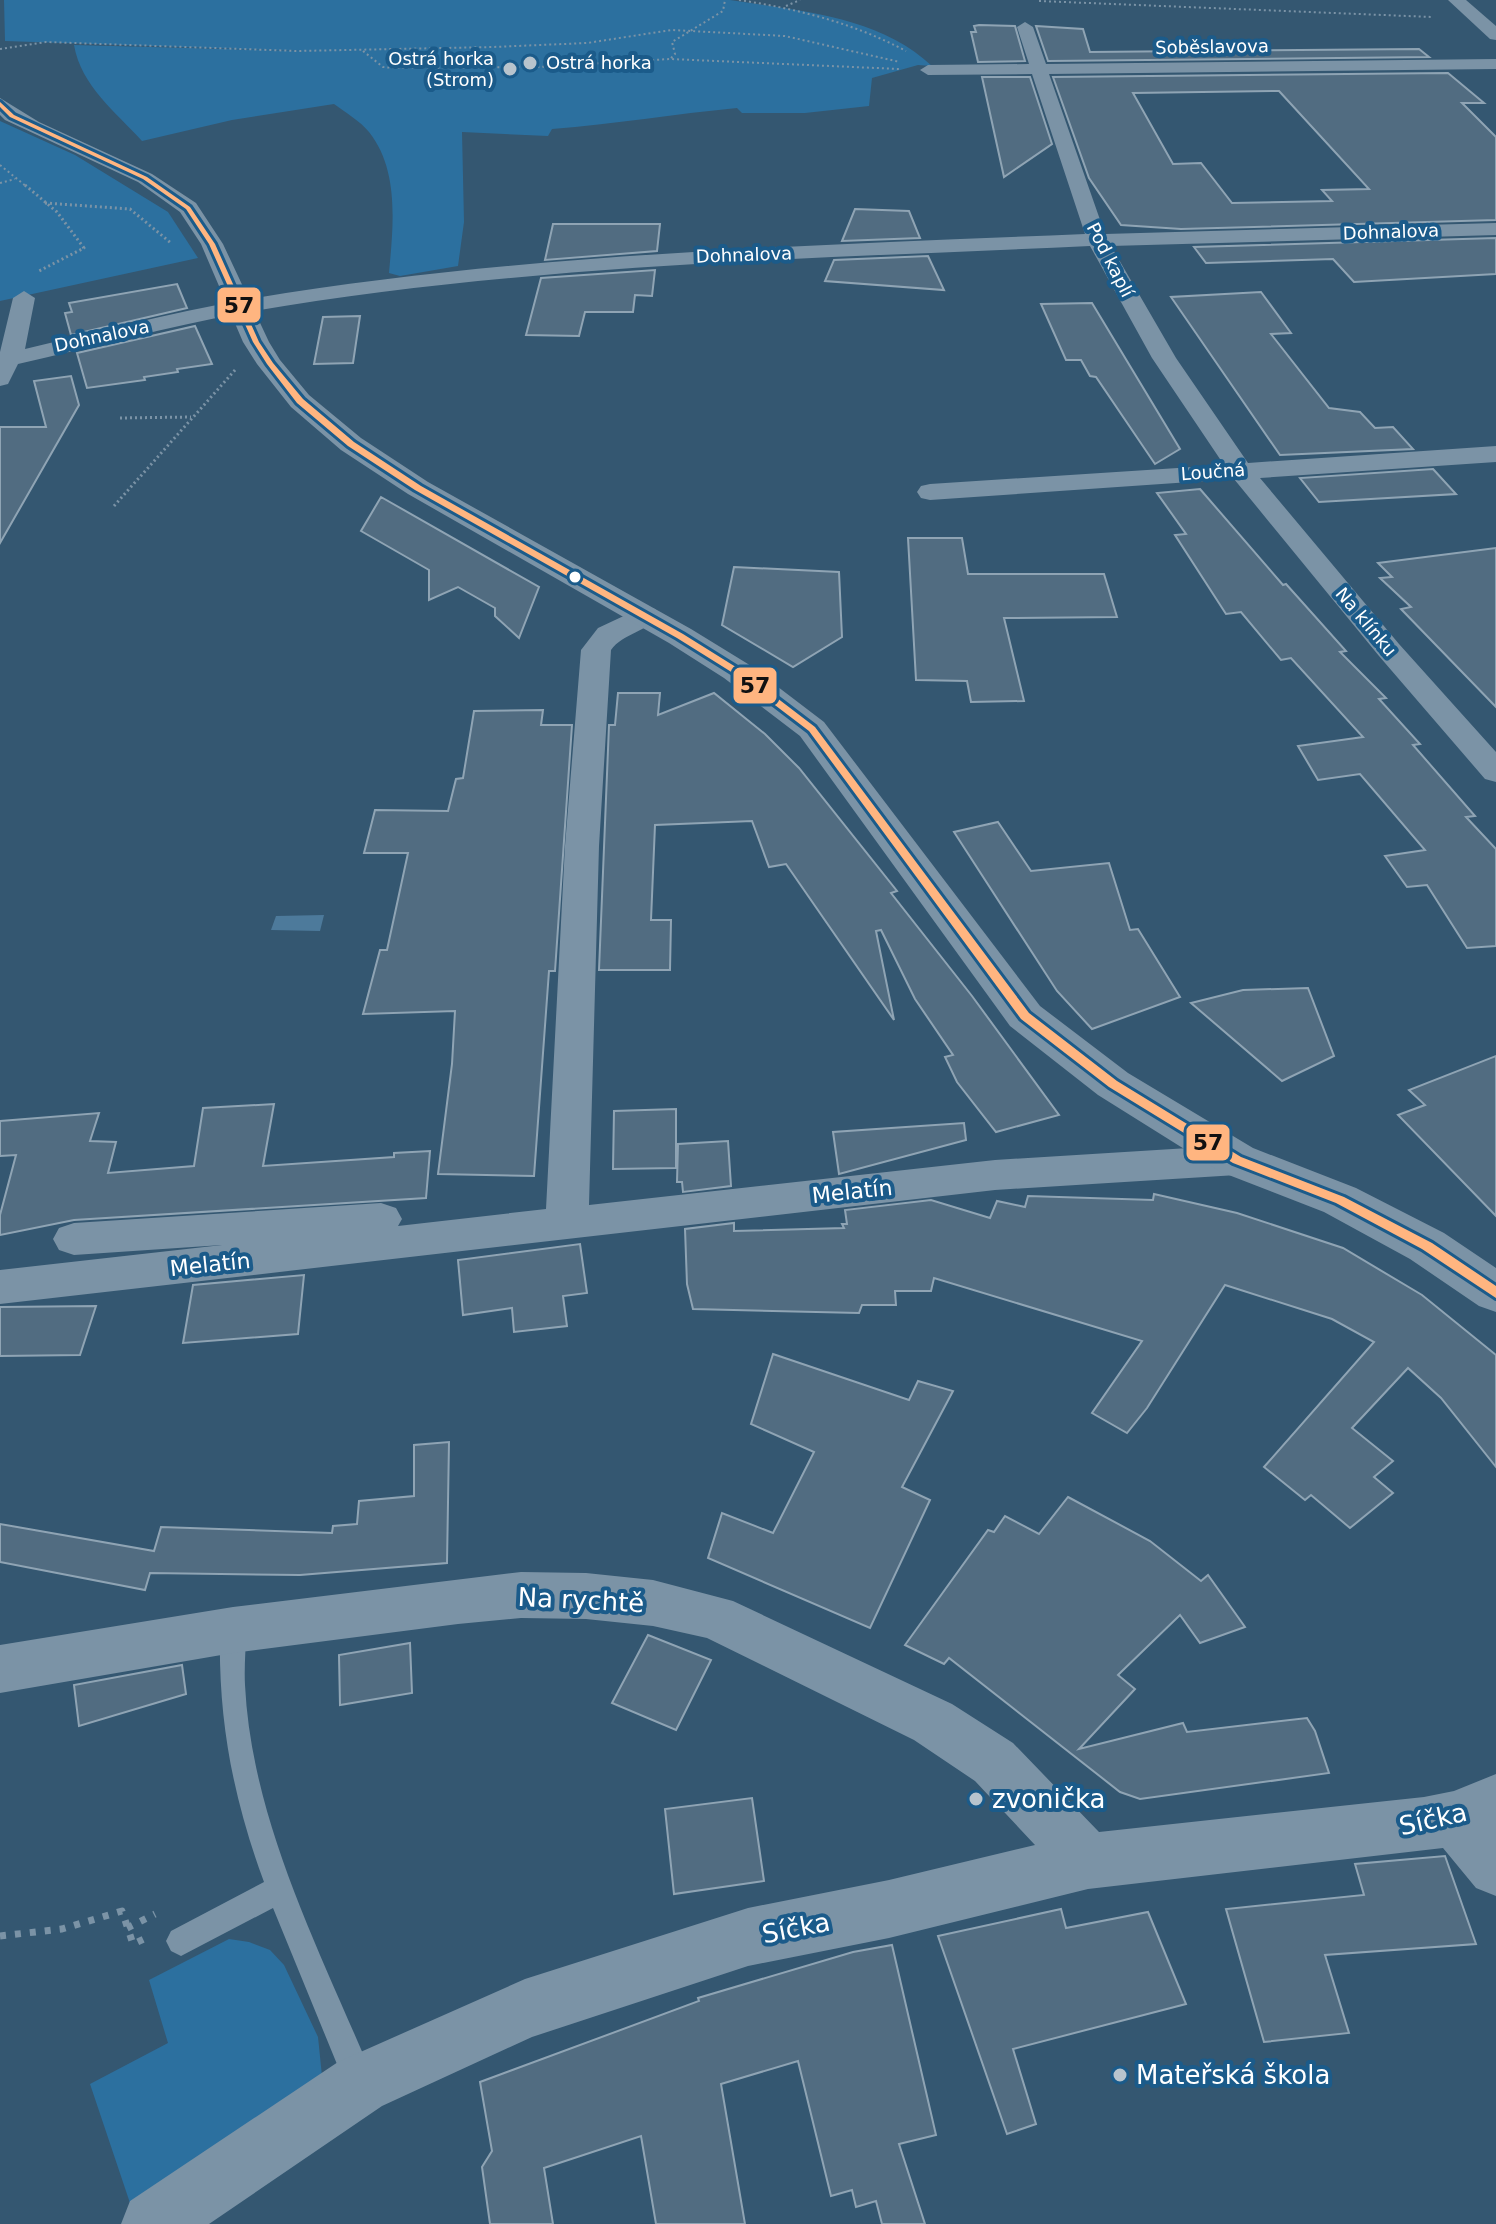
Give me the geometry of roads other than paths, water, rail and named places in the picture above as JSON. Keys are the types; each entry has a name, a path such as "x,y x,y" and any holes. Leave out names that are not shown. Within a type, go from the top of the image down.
{"street":[{"path":"1456,0 1496,35"},
{"name":"Pod kaplí","path":"1025,27 1097,240 1164,358 1240,470"},
{"name":"Soběslavova","path":"928,70 1496,64"},
{"path":"0,104 12,116 145,178 174,196 197,219 212,244 256,342 284,384 351,444 418,488 645,615 736,671 812,729 1025,1016 1113,1084 1237,1160 1340,1200 1427,1246 1496,1293"},
{"name":"Dohnalova","path":"3,366 241,307 426,281 655,259 1097,240 1496,229"},
{"path":"3,366 24,298"},
{"name":"Loučná","path":"930,492 1496,454"},
{"name":"Na klínku","path":"1240,470 1389,650 1496,772"},
{"path":"567,1222 582,846 596,650 608,634 645,615"},
{"name":"Melatín","path":"0,1287 995,1175 1237,1160"},
{"name":"Melatín","path":"74,1239 415,1217 468,1236"},
{"name":"Na rychtě","path":"0,1669 233,1630 521,1595 599,1597 653,1603 715,1617 933,1722 994,1762 1088,1861"},
{"path":"1475,1810 1496,1868"},
{"name":"Síčka","path":"153,2224 360,2084 525,2009 748,1937 889,1909 1088,1861 1424,1825 1475,1810"}],"lane":[{"path":"233,1630 230,1661 232,1700 252,1796 280,1889 360,2084"},
{"path":"181,1941 280,1889"}],"place":[{"name":"Ostrá horka","path":"530,63"},
{"name":"Ostrá horka (Strom)","path":"510,69"},
{"name":"zvonička","path":"976,1799"},
{"name":"Mateřská škola","path":"1120,2075"}]}
